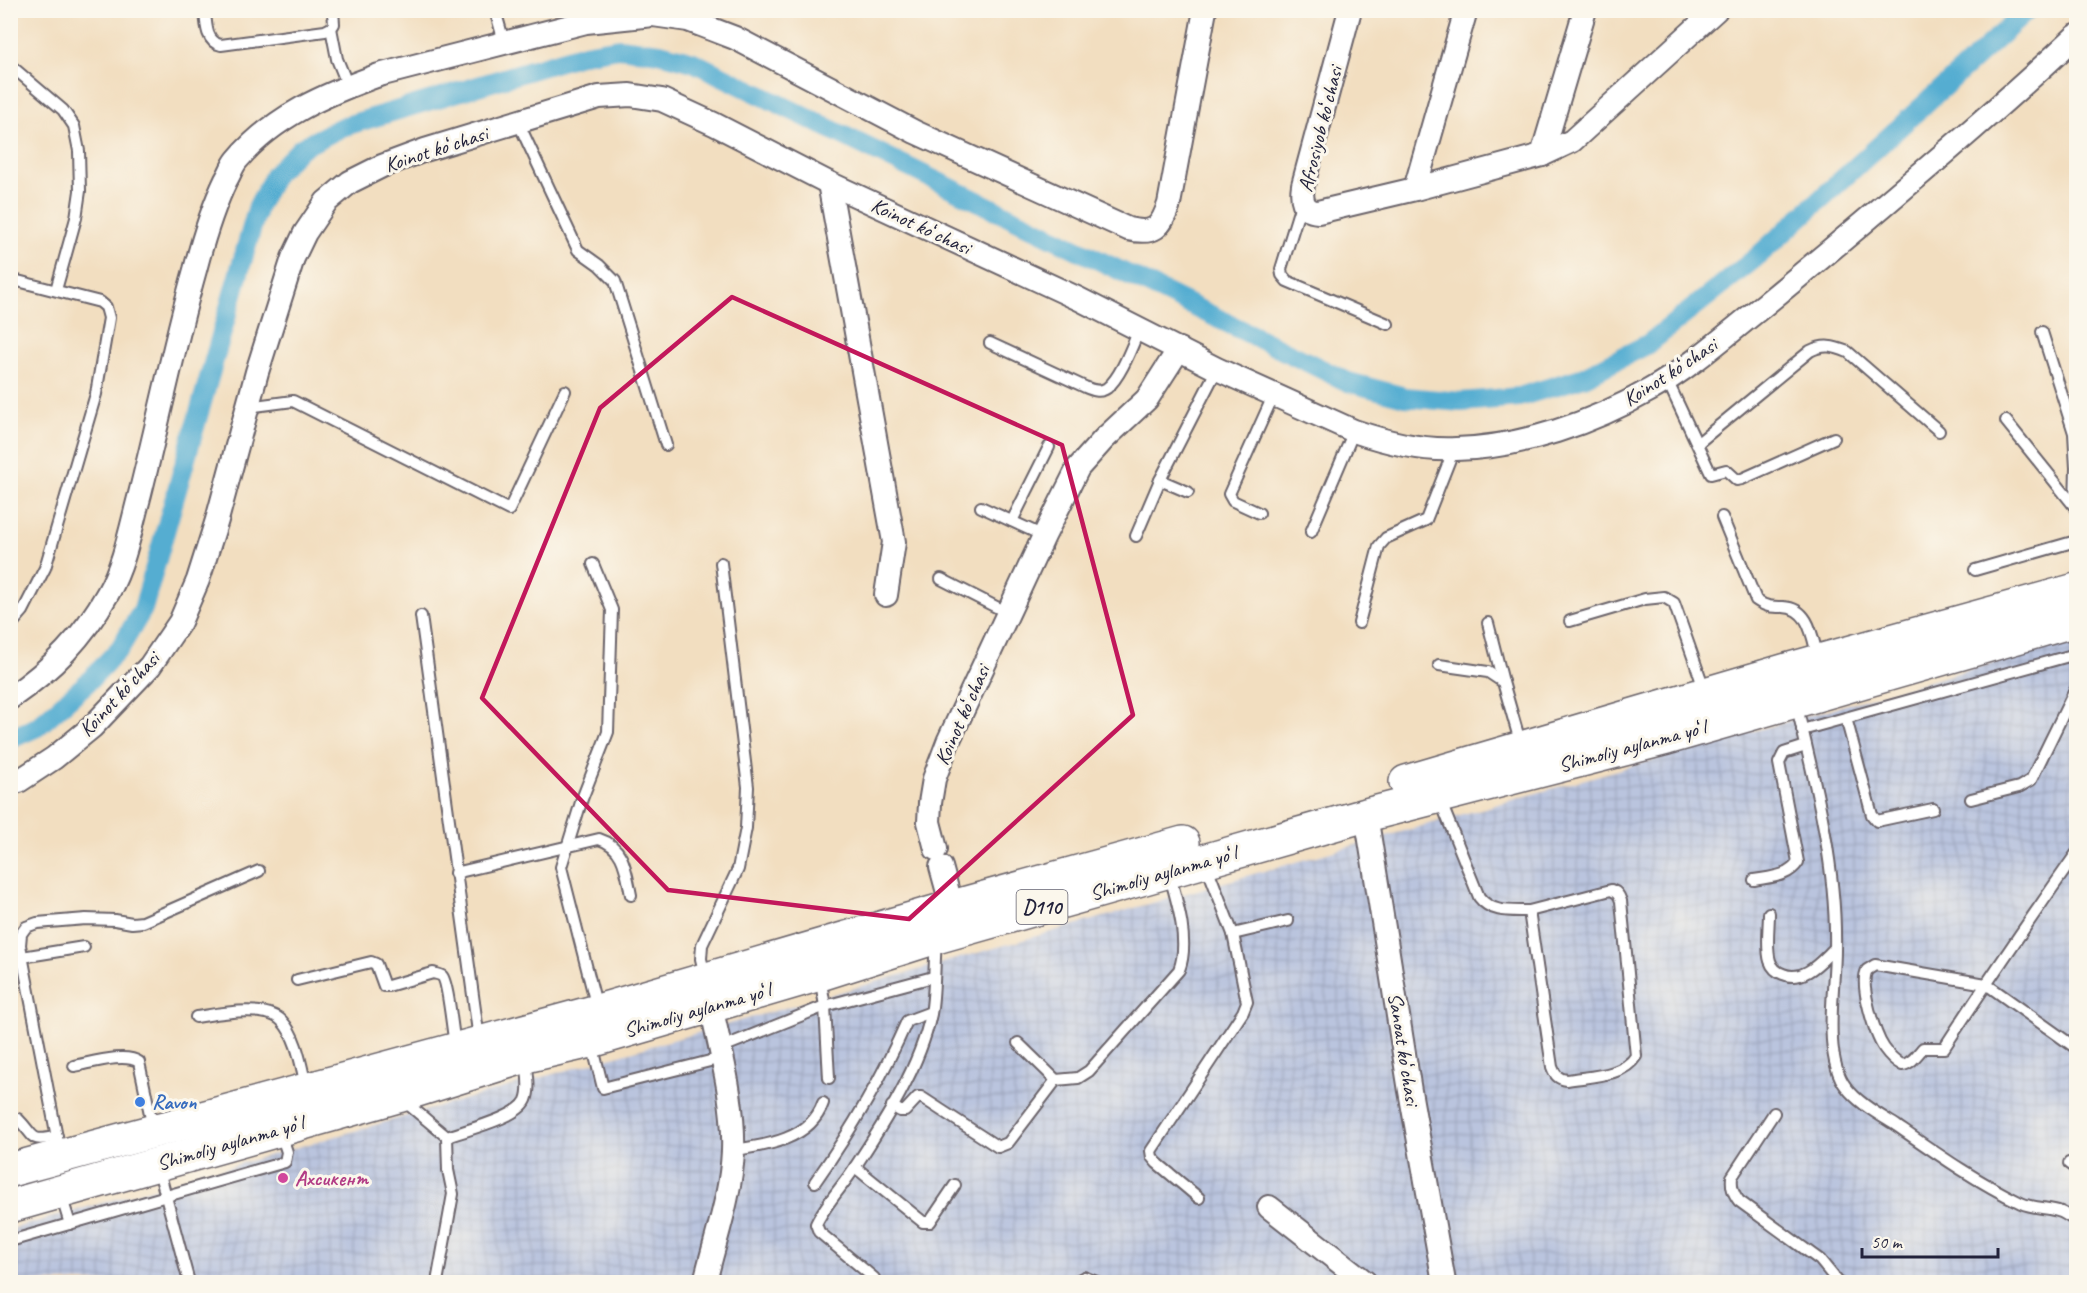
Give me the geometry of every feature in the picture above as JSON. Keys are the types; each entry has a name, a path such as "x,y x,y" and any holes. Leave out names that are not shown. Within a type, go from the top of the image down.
{"main road":[{"name":"Shimoliy aylanma yoʻl","path":"708,992 820,974 936,937 1438,796 1662,724 1706,695 1819,661 2076,590"},
{"name":"Shimoliy aylanma yoʻl","path":"10,1206 398,1096 526,1056 595,1026 708,992 952,907 1522,748 1662,724 1799,715 2076,620"},
{"name":"Shimoliy aylanma yoʻl","path":"10,1170 59,1146 154,1131 468,1046 595,1026"}],"street":[{"name":"Afrosiyob koʻchasi","path":"1350,10 1303,185 1302,200 1307,210 1318,212 1415,189 1542,155 1572,141 1716,10"},
{"path":"1415,189 1466,10"},
{"path":"1542,155 1585,10"},
{"path":"10,698 54,665 80,636 109,591 123,558 159,421 180,322 216,200 235,163 258,137 286,117 348,86 379,75 586,22 653,15 688,20 735,38 915,132 1128,229 1140,232 1157,227 1164,219 1169,204 1200,12"},
{"name":"Koinot koʻchasi","path":"10,783 19,782 54,758 92,727 150,666 180,622 198,580 247,407 293,258 305,233 326,202 350,182 382,166 599,97 630,95 662,100 829,183 1079,299 1217,369 1354,431 1374,438 1417,447 1454,449 1499,445 1562,429 1607,411 1667,380 1706,353 1839,243 2040,70 2076,36"},
{"path":"829,183 894,542 886,595"},
{"name":"Koinot koʻchasi","path":"952,907 929,822 934,779 948,742 1078,468 1104,439 1146,399 1179,349"},
{"name":"Sanoat koʻchasi","path":"1366,815 1410,1091 1444,1282"},
{"path":"705,1282 731,1177 733,1150 733,1123 708,992"},
{"path":"1269,1207 1365,1282"}],"lane":[{"path":"205,10 210,39 214,44 221,45 331,28"},
{"path":"333,10 334,24 331,28 337,59 348,86"},
{"path":"495,10 504,42"},
{"path":"10,65 63,111 74,126 79,151 80,191 76,218 56,290"},
{"path":"518,122 578,250 615,281 666,445"},
{"path":"1302,200 1281,269 1282,275 1287,281 1388,324"},
{"path":"10,279 100,302 106,308 108,318 96,394 45,568 23,611 10,626"},
{"path":"990,343 1096,391 1107,388 1119,373 1139,330"},
{"path":"2042,332 2074,433 2076,507"},
{"path":"1698,443 1810,351 1822,345 1848,352 1939,431"},
{"path":"1136,536 1160,480 1217,369"},
{"path":"1667,380 1712,474 1726,470 1737,480 1742,479 1834,438"},
{"path":"247,407 293,401 509,510 565,391"},
{"path":"1259,513 1233,501 1229,494 1274,394"},
{"path":"2006,422 2076,507"},
{"path":"1311,532 1354,431"},
{"path":"1012,521 1049,447"},
{"path":"1359,623 1379,546 1386,538 1426,520 1454,449"},
{"path":"1160,480 1188,492"},
{"path":"981,507 1044,536"},
{"path":"1722,517 1756,600 1764,606 1792,608 1800,612 1807,620 1819,661"},
{"path":"1975,570 2076,541"},
{"path":"708,992 701,959 702,945 738,869 746,828 748,797 721,563"},
{"path":"593,564 612,610 608,732 582,799 561,867 595,1026 603,1088 721,1053 825,1006 933,977"},
{"path":"941,579 1008,613"},
{"path":"1570,621 1645,599 1664,597 1674,603 1706,695"},
{"path":"421,616 455,873 468,1046"},
{"path":"1488,623 1522,748"},
{"path":"2076,654 1846,718 1799,715 1822,816 1834,909 1832,1038 1838,1075 1847,1089 1863,1104 1936,1153 2022,1203 2062,1212 2076,1221"},
{"path":"1439,665 1488,672 1503,682"},
{"path":"1971,799 2019,787 2031,780 2076,688"},
{"path":"1846,718 1872,815 1877,820 1885,820 1933,809"},
{"path":"1754,880 1786,874 1793,870 1798,862 1779,763 1784,753 1806,746"},
{"path":"1438,796 1479,897 1484,904 1501,910 1528,911 1611,891 1616,892 1619,896 1622,901 1636,1056 1630,1065 1619,1071 1567,1080 1560,1079 1555,1073 1552,1067 1528,911"},
{"path":"455,873 599,839 609,843 619,852 624,862 631,895"},
{"path":"2076,854 1986,984 1944,1048 1923,1048 1909,1064 1902,1065 1884,1048 1875,1028 1863,981 1867,970 1875,965 1986,984 2076,1047"},
{"path":"1199,1198 1157,1163 1151,1151 1243,1012 1247,1002 1233,934 1205,861"},
{"path":"892,1106 904,1111 918,1097 926,1098 998,1147 1008,1143 1056,1080 1078,1078 1089,1071 1179,970 1183,960 1183,941 1179,909 1169,871"},
{"path":"10,1117 18,1119 33,1138 59,1146 20,945 21,934 26,927 37,923 86,919 143,922 259,872"},
{"path":"1769,913 1769,959 1773,968 1780,974 1800,976 1835,948"},
{"path":"1233,934 1288,921"},
{"path":"874,1278 819,1233 816,1228 818,1219 855,1167 892,1106 916,1060 927,1032 931,1012 936,937"},
{"path":"22,957 84,947"},
{"path":"297,980 371,962 376,964 384,986 433,973 440,975 444,978 447,992 468,1046"},
{"path":"820,974 825,1006 829,1078"},
{"path":"196,1017 234,1012 256,1012 271,1014 281,1020 295,1046 307,1090"},
{"path":"815,1182 889,1064 907,1021 931,1012"},
{"path":"1018,1043 1056,1080"},
{"path":"447,1137 500,1119 515,1113 522,1107 527,1099 526,1056"},
{"path":"74,1066 123,1058 133,1058 139,1062 154,1131"},
{"path":"398,1096 447,1137 448,1170 453,1194 437,1282"},
{"path":"733,1150 767,1145 788,1138 813,1119 823,1102"},
{"path":"1774,1113 1732,1177 1734,1194 1738,1201 1820,1260 1838,1282"},
{"path":"10,1241 285,1162 287,1152 280,1129"},
{"path":"157,1164 189,1282"},
{"path":"855,1167 923,1222 930,1222 935,1217 955,1185"},
{"path":"60,1192 70,1224"},
{"path":"1074,1282 1084,1277 1097,1282"}],"highlighted area":[{"path":"732,297 1062,445 1133,715 909,919 668,890 482,698 600,408"}],"shaded area":[{"path":"2076,639 2076,1282 11,1282 11,1229"}],"waterway":[{"path":"10,739 37,727 88,682 120,648 143,609 258,206 275,174 301,148 342,127 584,54 619,48 660,53 693,62 1348,382 1405,397 1461,402 1519,397 1584,377 1648,344 1758,256 2028,10"}],"place":[{"name":"Ravon","path":"140,1102"},
{"name":"Ахсикент","path":"283,1178"}]}
